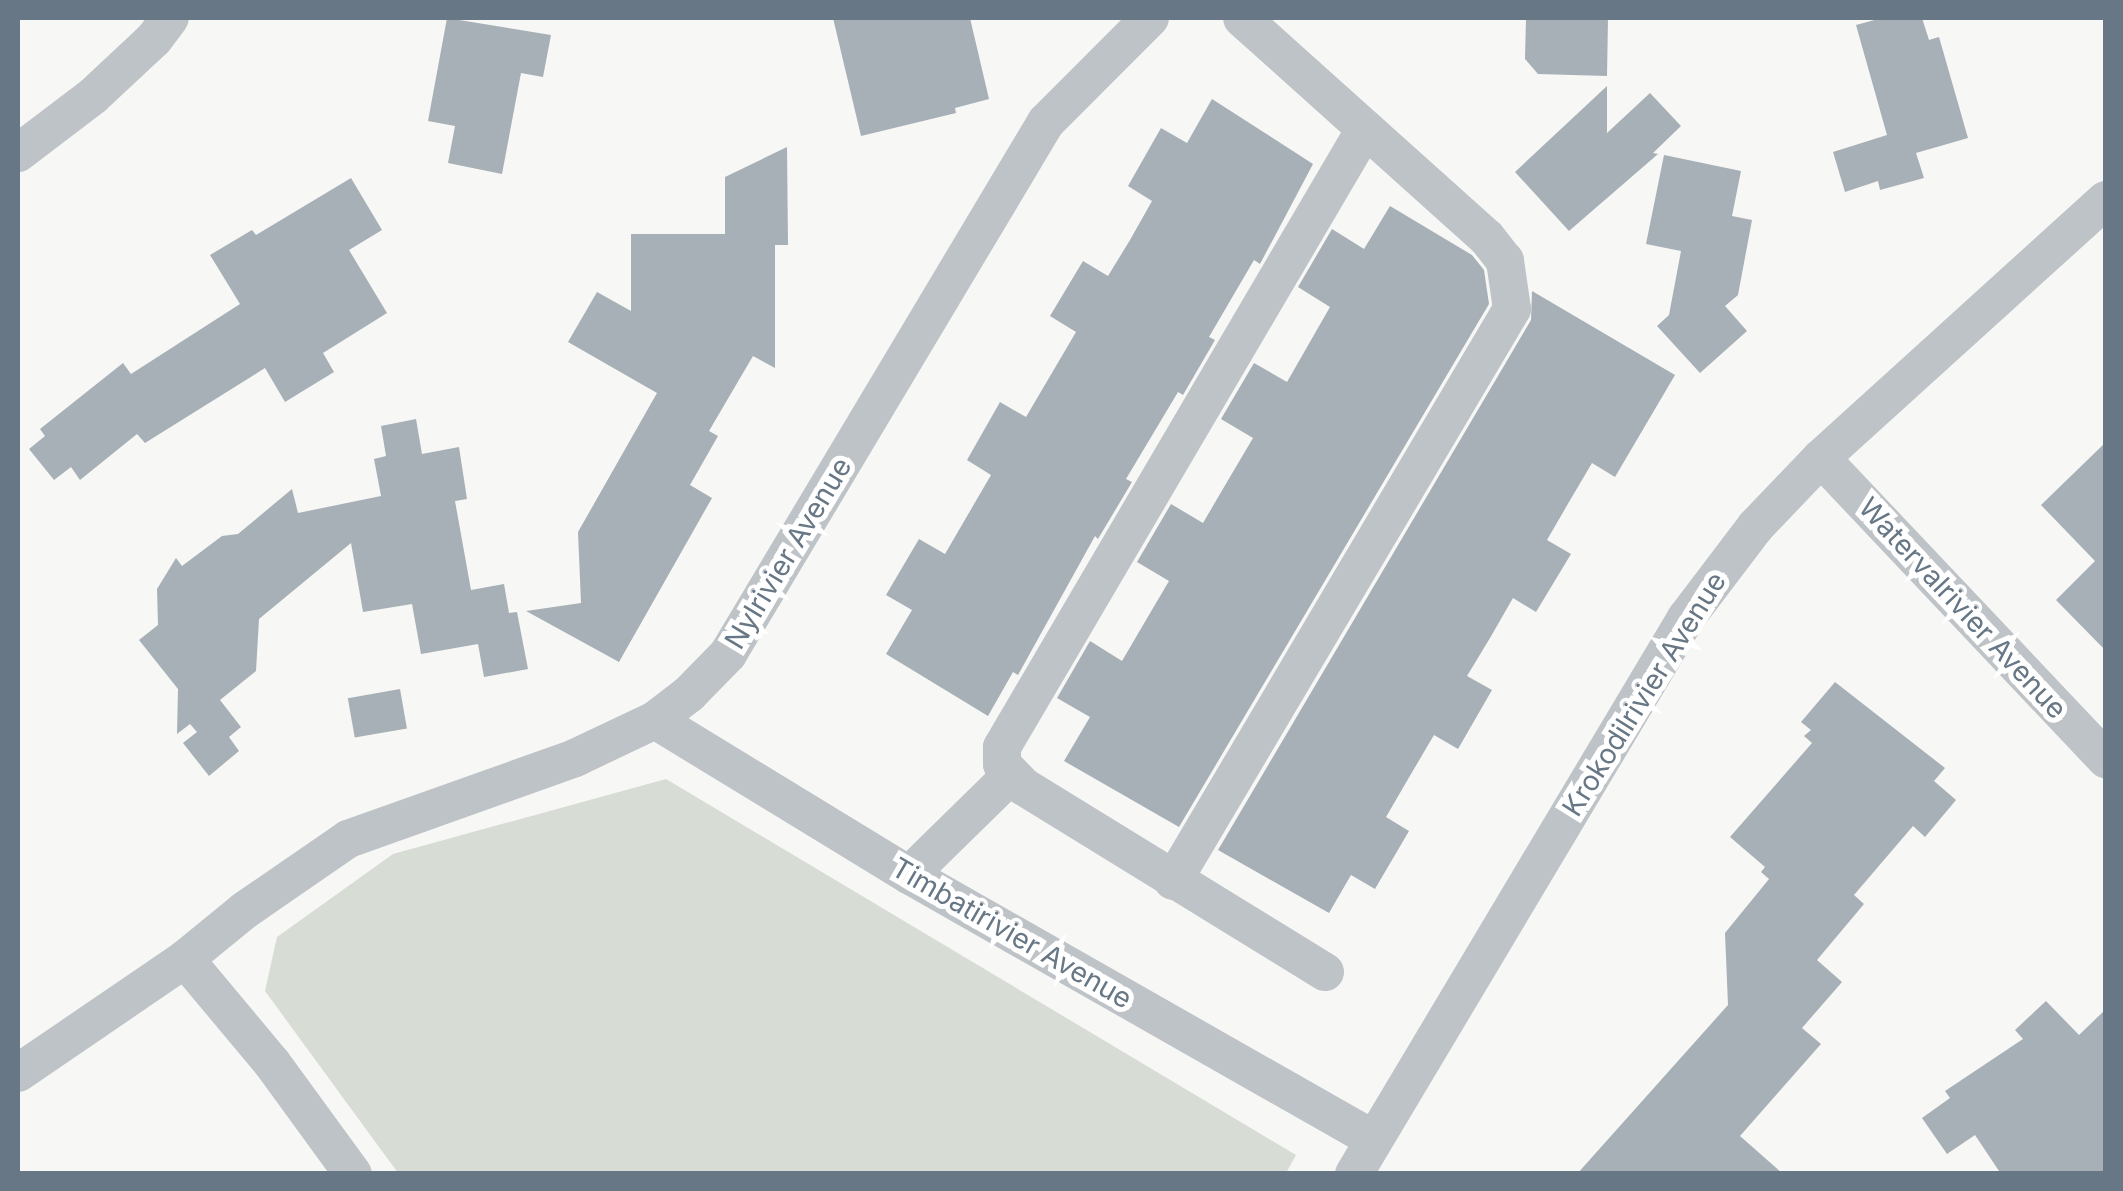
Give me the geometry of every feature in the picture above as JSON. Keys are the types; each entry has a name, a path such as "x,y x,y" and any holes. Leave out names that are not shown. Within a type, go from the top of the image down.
{"street":[{"path":"18,153 93,96 154,40 170,18"},
{"name":"Nylrivier Avenue","path":"18,1073 185,959 245,910 348,839 575,758 655,720 728,654 1046,122 1150,18"},
{"path":"1173,881 1512,309 1505,261 1487,238 1242,18"},
{"path":"1325,972 1173,881 1010,775 1002,764 1002,748 1364,129"},
{"name":"Krokodilrivier Avenue","path":"1354,1174 1686,618 1755,526 1821,458 2106,200"},
{"name":"Watervalrivier Avenue","path":"1821,458 2106,759"},
{"name":"Timbatirivier Avenue","path":"655,720 909,876 1374,1139"},
{"path":"909,876 1010,775"},
{"path":"185,959 272,1063 352,1174"}],"shaded area":[{"path":"666,779 1296,1155 1286,1173 398,1173 265,991 277,937 393,854"}],"building":[{"path":"447,18 551,35 543,77 521,73 502,174 448,163 455,126 428,121"},
{"path":"833,18 970,18 989,99 955,108 956,113 861,136"},
{"path":"1526,18 1608,18 1607,76 1538,74 1525,59"},
{"path":"1882,18 1922,18 1929,40 1939,37 1968,138 1916,153 1924,178 1880,190 1878,181 1845,192 1833,152 1887,135 1856,25"},
{"path":"1607,86 1607,133 1650,93 1681,126 1653,153 1658,154 1569,231 1515,172"},
{"path":"1212,99 1313,164 1260,264 1254,260 1209,337 1215,340 1183,395 1178,392 1126,479 1132,482 1098,539 1095,536 1018,675 1013,672 988,716 886,654 912,610 886,595 919,539 945,554 991,475 967,460 1000,402 1026,417 1076,332 1050,316 1083,261 1108,276 1130,240 1152,201 1128,186 1161,128 1187,143"},
{"path":"787,147 788,245 775,245 775,368 753,356 709,431 718,436 690,485 712,498 619,662 526,611 581,603 578,532 657,393 568,342 597,292 631,311 631,234 725,234 725,177"},
{"path":"1664,155 1741,171 1732,216 1752,220 1738,295 1725,306 1747,331 1700,373 1657,326 1669,315 1681,251 1646,244"},
{"path":"351,178 382,230 349,250 387,313 323,353 334,372 285,402 265,368 145,443 137,434 80,480 71,467 54,480 29,449 45,436 40,429 123,363 131,374 240,304 210,255 252,230 256,235"},
{"path":"1390,206 1472,255 1484,270 1489,304 1179,827 1064,761 1090,717 1057,698 1090,641 1122,661 1169,581 1137,562 1171,504 1203,523 1253,438 1221,419 1254,363 1287,382 1330,307 1298,287 1332,229 1364,249"},
{"path":"1532,291 1675,375 1615,477 1592,463 1569,502 1547,540 1571,554 1536,612 1513,598 1467,676 1492,690 1458,749 1434,735 1411,774 1386,817 1409,831 1375,889 1351,875 1329,913 1218,850 1531,320"},
{"path":"416,419 422,454 459,447 467,499 455,501 471,590 504,584 509,613 517,612 528,669 484,677 478,644 421,654 412,604 363,612 351,543 259,619 256,671 220,700 241,727 229,737 239,751 209,776 183,743 197,732 190,724 177,734 178,689 139,640 158,625 157,589 176,558 182,566 222,536 238,534 292,489 298,513 381,496 374,459 386,456 381,426"},
{"path":"2106,442 2106,651 2056,600 2095,561 2041,505"},
{"path":"1835,682 1945,768 1934,781 1956,800 1925,837 1913,826 1854,895 1864,904 1817,960 1842,982 1802,1028 1821,1044 1740,1136 1783,1174 1577,1174 1728,1005 1725,933 1769,879 1761,872 1765,867 1730,837 1812,743 1804,736 1811,730 1801,722"},
{"path":"400,689 407,728 355,738 348,698"},
{"path":"2046,1001 2079,1035 2106,1009 2106,1174 2001,1174 1975,1135 1947,1154 1922,1118 1950,1098 1945,1091 2023,1039 2015,1030"}]}
